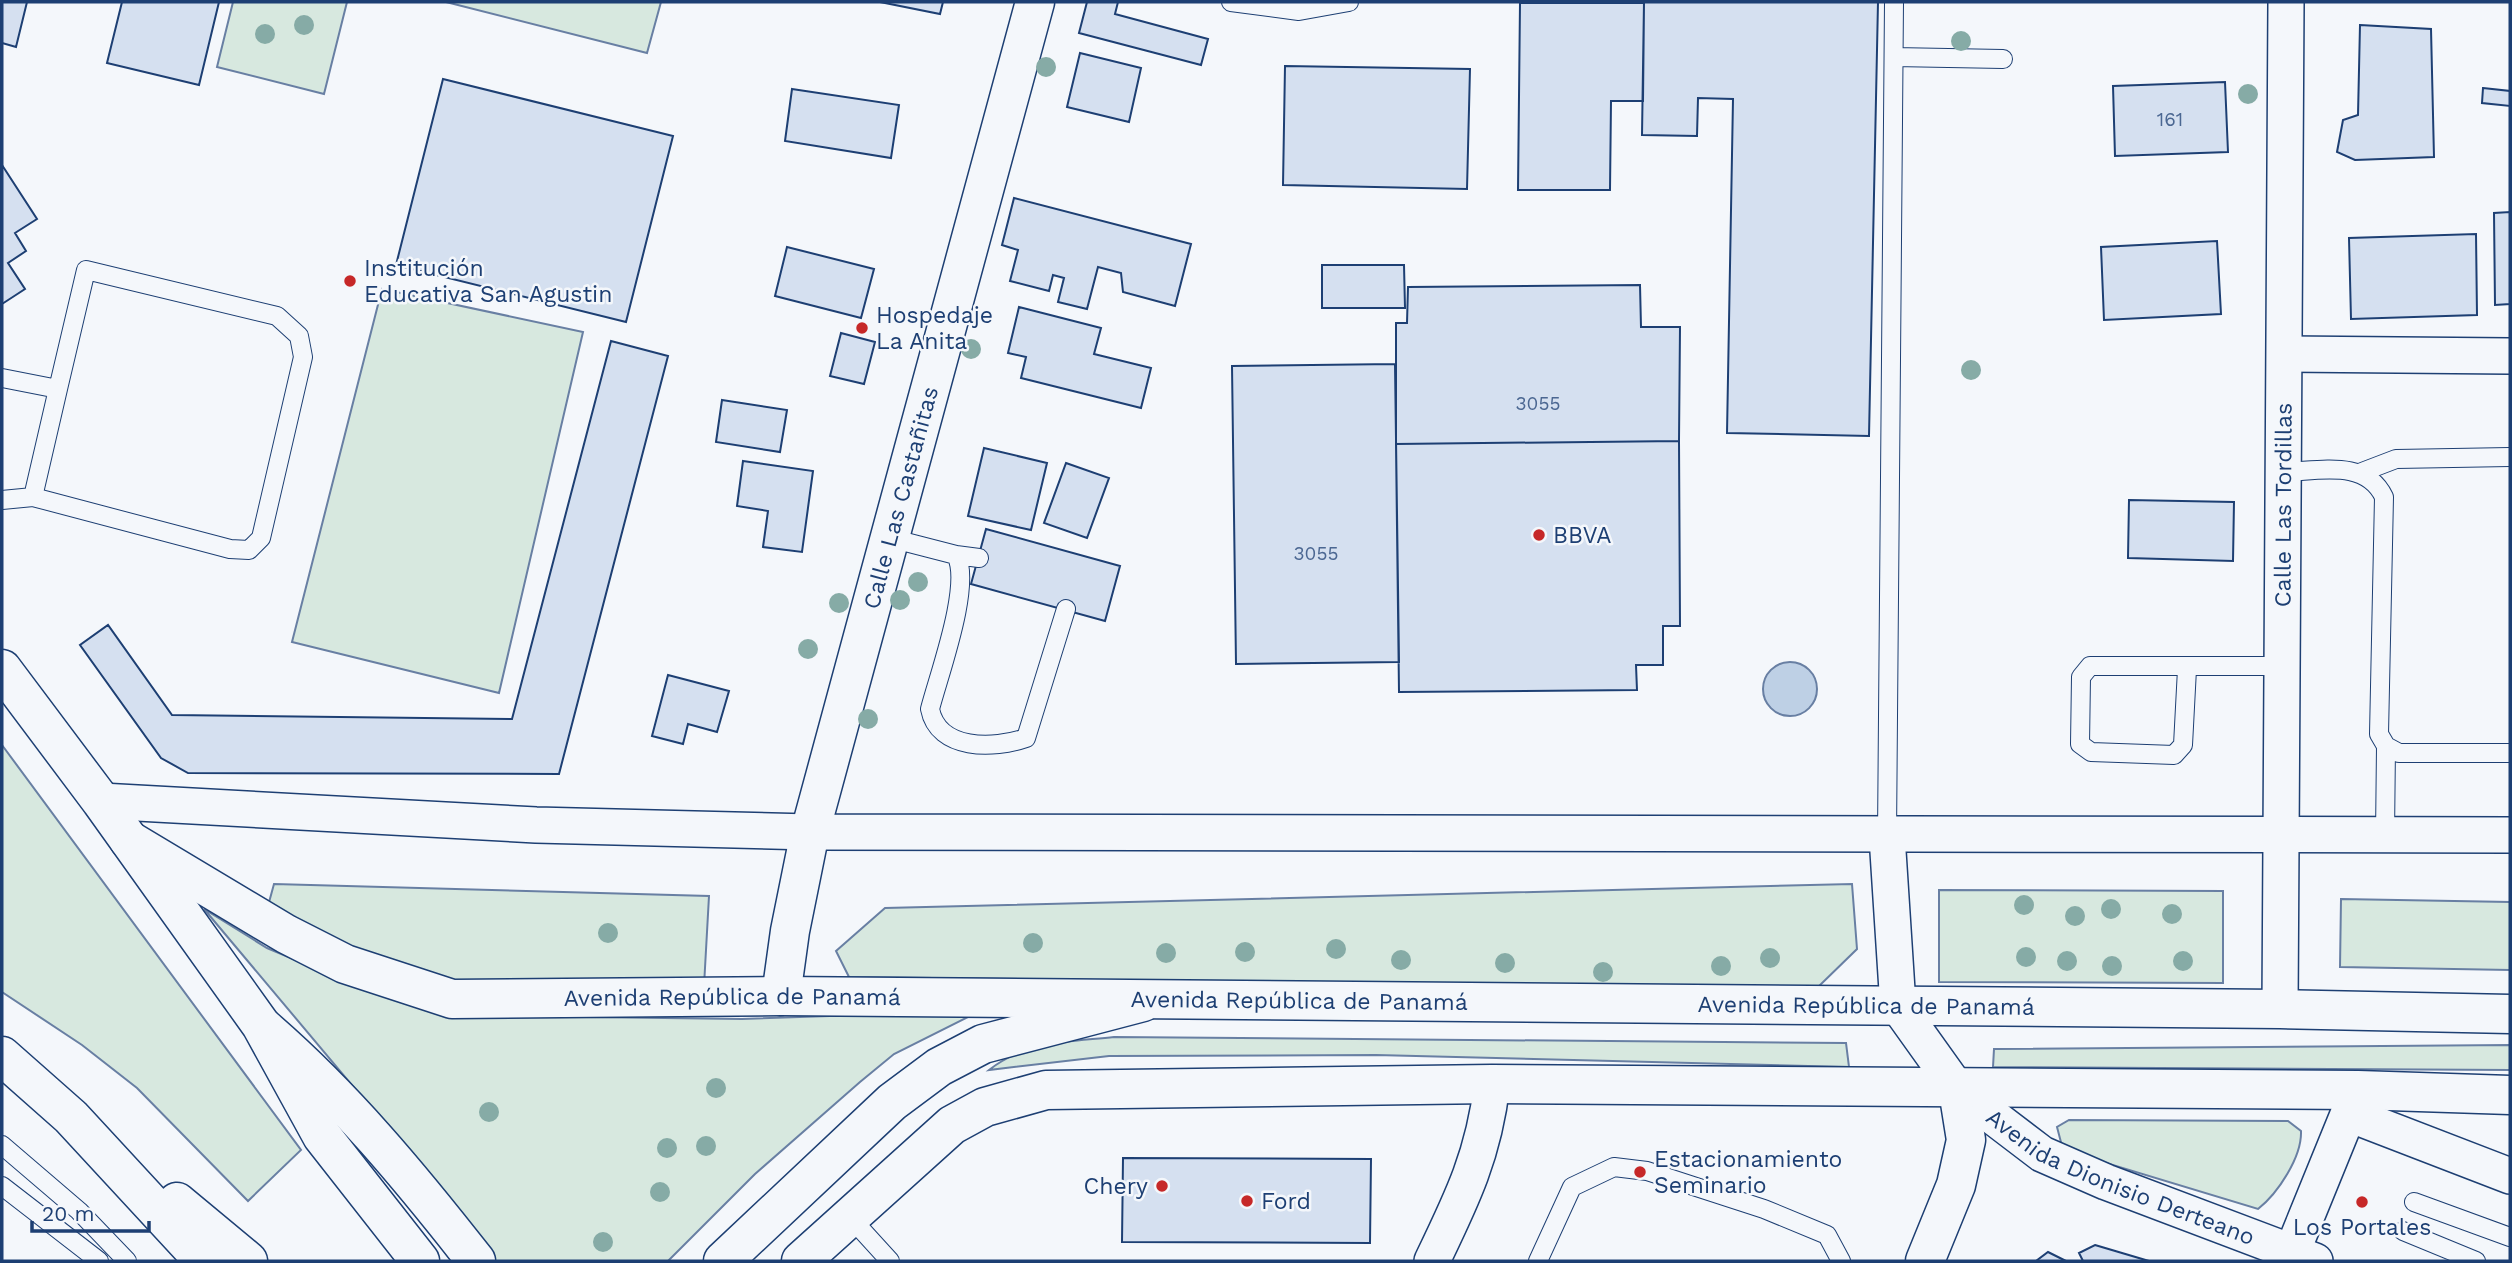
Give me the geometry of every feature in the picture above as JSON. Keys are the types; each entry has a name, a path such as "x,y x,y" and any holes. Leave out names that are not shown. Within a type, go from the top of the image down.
{"main road":[{"name":"Calle Las Castañitas","path":"781,996 790,931 810,832 1035,2"},
{"path":"2,669 101,801 261,1025 322,1136 420,1261"},
{"name":"Avenida República de Panamá","path":"129,840 286,934 345,964 452,999 781,996 1143,1002 2280,1009 2510,1014"},
{"path":"723,1261 892,1102 939,1067 996,1040 1143,1002"},
{"path":"261,1025 323,1080 424,1194 476,1261"},
{"path":"2,1056 71,1117 248,1261"},
{"path":"801,1261 952,1125 985,1107 1046,1090 1492,1084 1958,1090 2354,1102 2510,1095"},
{"path":"1925,1261 1956,1185 1966,1140 1958,1090"},
{"path":"71,1117 204,1261"}],"street":[{"name":"Calle Las Tordillas","path":"2280,1009 2286,2"},
{"path":"2285,354 2510,356"},
{"path":"101,801 536,825 810,832 2283,837 2510,835"},
{"path":"1886,836 1898,1006"},
{"name":"Avenida Dionisio Derteano","path":"1898,1006 1958,1090 2042,1154 2298,1258 2354,1102"},
{"path":"1432,1261 1469,1182 1487,1127 1492,1084"},
{"path":"2354,1102 2510,1176"}],"lane":[{"path":"1231,2 1299,11 1349,2"},
{"path":"1886,836 1894,2"},
{"path":"1894,57 2003,59"},
{"path":"2,500 33,497 230,549 249,550 261,538 303,357 299,336 277,316 86,270 33,497"},
{"path":"2,378 58,388"},
{"path":"2284,472 2362,472 2396,459 2510,457"},
{"path":"2362,472 2378,482 2384,497 2379,734 2386,746 2385,836"},
{"path":"890,538 956,555 979,558"},
{"path":"956,555 961,565 958,601 930,709 933,723 946,736 967,743 1004,745 1026,738 1066,609"},
{"path":"2187,668 2183,745 2174,755 2091,751 2080,744 2081,677 2090,666 2283,666"},
{"path":"2386,746 2399,753 2510,753"},
{"path":"2,1145 79,1211 127,1261"},
{"path":"1538,1261 1572,1187 1614,1167 1647,1171 1764,1209 1827,1235 1842,1257 1841,1261"},
{"path":"2,1186 99,1261"},
{"path":"2414,1202 2510,1237"},
{"path":"849,1216 890,1261"},
{"path":"2403,1231 2476,1261"}],"shaded area":[{"path":"233,2 347,2 324,94 217,67"},
{"path":"446,2 661,2 647,53"},
{"path":"382,289 583,332 499,693 292,642"},
{"path":"2,745 301,1150 248,1201 137,1088 82,1045 2,992"},
{"path":"274,884 709,896 704,986 449,981 330,939 268,906"},
{"path":"1852,884 1857,949 1816,989 849,977 836,951 885,908"},
{"path":"1939,890 2223,891 2223,983 1939,982"},
{"path":"2341,899 2510,902 2510,970 2340,967"},
{"path":"204,909 267,948 329,974 505,1016 742,1019 889,1014 972,1015 894,1054 755,1174 668,1261 488,1261 393,1134"},
{"path":"1114,1037 1846,1043 1849,1067 1376,1055 1109,1056 989,1070 1018,1053 1048,1044"},
{"path":"2510,1045 2510,1070 1993,1067 1994,1049"},
{"path":"2069,1120 2288,1121 2301,1131 2298,1152 2287,1174 2258,1209 2063,1150 2057,1127"}],"water":[{"path":"1790,662 1809,670 1817,689 1809,708 1790,716 1771,708 1763,689 1771,670"}],"building":[{"path":"2,2 27,2 16,47 2,43"},
{"path":"122,2 219,2 199,85 107,63"},
{"path":"880,2 943,2 940,14"},
{"path":"1087,2 1118,2 1115,14 1208,39 1201,65 1079,33"},
{"path":"1644,2 1878,2 1869,436 1727,433 1733,99 1698,98 1697,136 1642,135"},
{"path":"1520,3 1644,3 1643,101 1611,101 1610,190 1518,190"},
{"path":"2360,25 2431,29 2434,157 2355,160 2337,152 2343,120 2358,115"},
{"path":"1080,53 1141,68 1129,122 1067,107"},
{"path":"1285,66 1470,69 1467,189 1283,185"},
{"path":"443,79 673,136 626,322 396,265"},
{"path":"2225,82 2228,152 2115,156 2113,86"},
{"path":"2483,88 2510,91 2510,106 2482,103"},
{"path":"792,89 899,105 891,158 785,141"},
{"path":"2,165 37,219 15,233 26,251 8,263 25,289 2,304"},
{"path":"1014,198 1191,244 1175,306 1123,292 1121,273 1098,267 1087,309 1058,302 1064,278 1053,275 1049,291 1010,281 1018,250 1002,245"},
{"path":"2510,212 2510,304 2495,305 2494,213"},
{"path":"2476,234 2477,315 2351,319 2349,238"},
{"path":"2217,241 2221,314 2104,320 2101,247"},
{"path":"787,247 874,269 861,318 775,296"},
{"path":"1322,265 1404,265 1405,308 1322,308"},
{"path":"1640,285 1641,327 1680,327 1679,441 1396,444 1396,323 1407,323 1408,287"},
{"path":"1019,307 1101,328 1094,354 1151,368 1141,408 1021,378 1026,357 1008,353"},
{"path":"841,333 875,342 864,384 830,376"},
{"path":"611,341 668,356 559,774 188,773 161,758 80,645 108,625 172,715 512,719"},
{"path":"1395,364 1399,662 1236,664 1232,366"},
{"path":"722,400 787,410 780,452 716,442"},
{"name":"BBVA","path":"1679,441 1680,626 1663,626 1663,665 1636,665 1637,690 1399,692 1396,444"},
{"path":"984,448 1047,463 1031,530 968,516"},
{"path":"743,461 813,471 802,552 763,547 768,511 737,506"},
{"path":"1066,463 1109,478 1087,538 1044,523"},
{"path":"2129,500 2234,502 2233,561 2128,558"},
{"path":"986,529 1120,566 1105,621 971,584"},
{"path":"668,675 729,691 717,732 688,724 683,744 652,736"},
{"name":"Ford","path":"1123,1158 1371,1159 1370,1243 1122,1242"},
{"path":"2095,1245 2149,1261 2083,1261 2079,1253"},
{"path":"2048,1252 2066,1261 2036,1261"}],"place":[{"name":"Institución Educativa San Agustin","path":"350,281"},
{"name":"Hospedaje La Anita","path":"862,328"},
{"name":"BBVA","path":"1539,535"},
{"name":"Estacionamiento Seminario","path":"1640,1172"},
{"name":"Chery","path":"1162,1186"},
{"name":"Ford","path":"1247,1201"},
{"name":"Los Portales","path":"2362,1202"}]}
